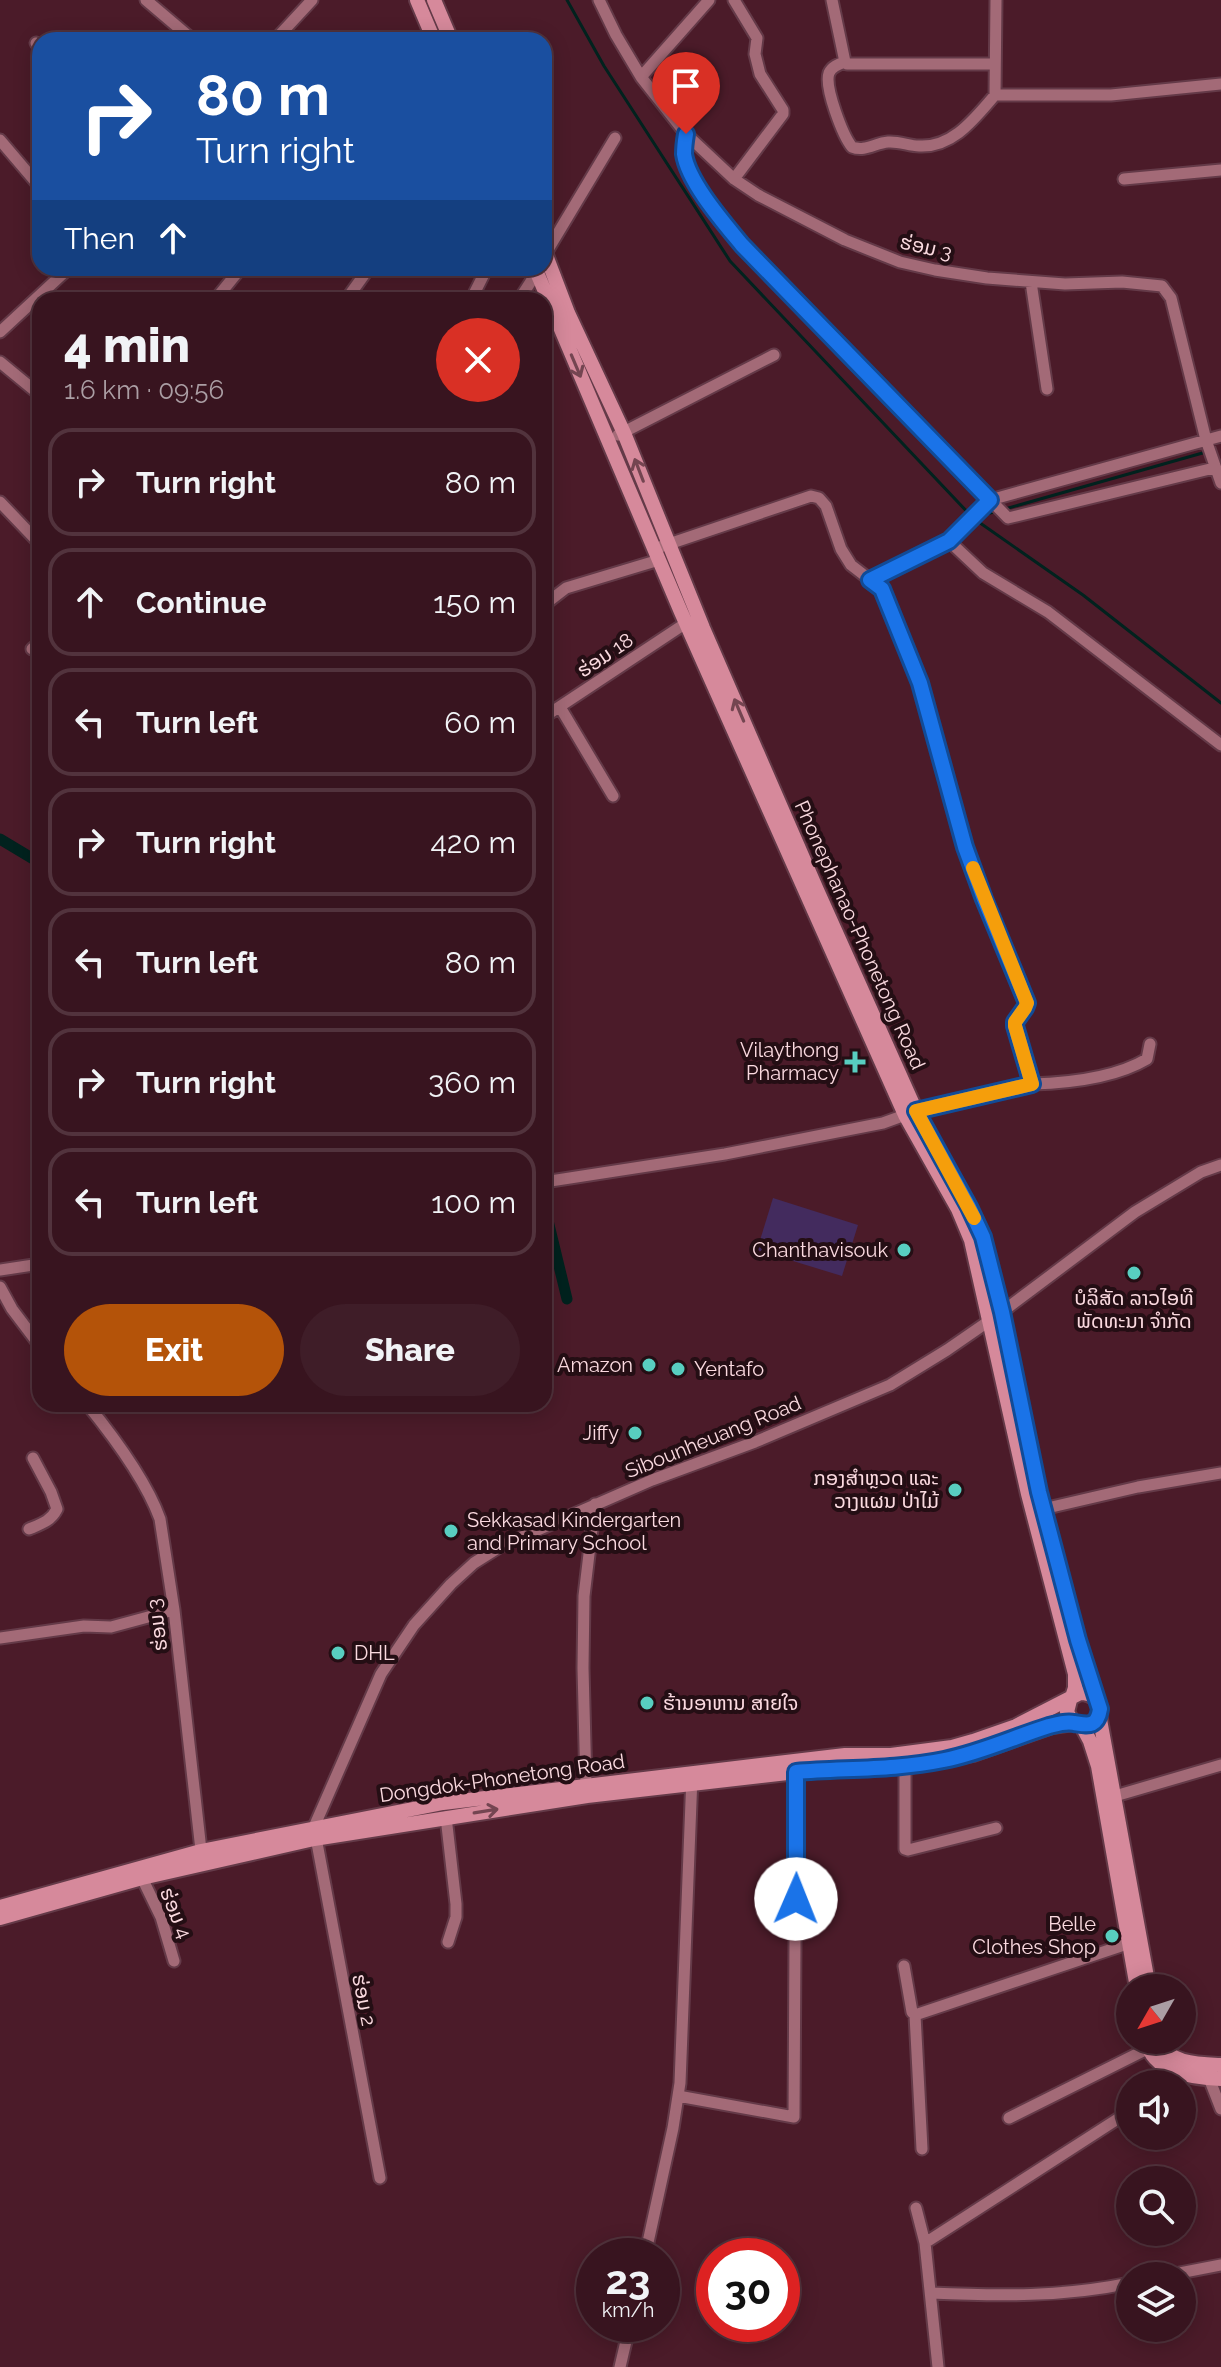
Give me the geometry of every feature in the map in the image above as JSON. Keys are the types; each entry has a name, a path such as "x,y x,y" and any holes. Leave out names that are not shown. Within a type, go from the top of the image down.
{"main road":[{"path":"417,0 431,32"},
{"path":"434,0 448,32"},
{"name":"Phonephanao-Phonetong Road","path":"552,276 562,315 607,439 817,890 910,1113"},
{"name":"Phonephanao-Phonetong Road","path":"552,298 624,433 686,623 910,1113 969,1207 983,1237 996,1316 1076,1681 1071,1698"},
{"name":"Phonephanao-Phonetong Road","path":"1034,1493 1043,1509 1098,1707 1147,1974"},
{"path":"1080,1693 1087,1693 1098,1707 1090,1725 1052,1726 1016,1732 1080,1693"},
{"path":"1071,1698 1067,1712 1090,1741 1098,1766 1135,1974"},
{"name":"Dongdok-Phonetong Road","path":"314,1833 796,1767 845,1755 891,1755 952,1747 1016,1732"},
{"name":"Dongdok-Phonetong Road","path":"796,1767 905,1767 973,1754 1016,1732"},
{"name":"Dongdok-Phonetong Road","path":"0,1907 202,1857 443,1803 586,1785 692,1779"},
{"name":"Dongdok-Phonetong Road","path":"0,1918 142,1878 202,1857"},
{"path":"1166,2054 1212,2074 1221,2065"}],"street":[{"path":"146,0 184,32"},
{"path":"282,32 312,0"},
{"name":"ຮ່ອມ 3","path":"599,0 641,77 686,134 734,179 758,195 845,240 900,262 935,270 1031,282 1122,282 1162,286 1171,298 1206,442 1221,483"},
{"path":"641,77 709,0"},
{"path":"734,0 757,38 755,54 760,74 783,114 734,179"},
{"path":"832,0 845,62"},
{"path":"994,64 845,62 834,66 828,82 848,143 856,149 887,142 935,145 952,138 995,95 996,0"},
{"path":"995,95 1111,95 1221,84"},
{"path":"686,134 684,152 689,170 715,211 742,245 1004,516 1013,518 1214,467"},
{"path":"552,240 615,138"},
{"path":"0,140 32,178"},
{"path":"1124,179 1221,170"},
{"path":"42,292 60,276"},
{"path":"222,292 234,276"},
{"path":"1031,282 1047,389"},
{"path":"1,329 32,301"},
{"path":"607,439 774,355"},
{"path":"0,362 32,388"},
{"path":"870,580 951,538 990,503 1221,436"},
{"path":"552,599 566,588 660,551 815,497 826,506 841,549 851,565 882,589 920,683 965,847 1027,1003 1015,1026 1032,1084"},
{"path":"0,502 32,536"},
{"path":"951,538 983,573 1048,612 1221,745"},
{"name":"ຮ່ອມ 18","path":"552,712 686,623"},
{"path":"560,707 613,796"},
{"path":"552,1180 725,1154 883,1123 910,1113 1032,1084 1069,1083 1134,1067 1147,1059 1150,1044"},
{"name":"Sibounheuang Road","path":"314,1833 381,1674 414,1625 474,1563 501,1546 595,1504 890,1385 996,1316 1135,1212 1201,1172 1221,1165"},
{"path":"0,1270 32,1265"},
{"path":"0,1287 32,1335"},
{"name":"ຮ່ອມ 3","path":"93,1412 134,1470 156,1508 167,1556 202,1857"},
{"path":"29,1529 53,1517 57,1509 33,1458"},
{"path":"1043,1509 1138,1487 1221,1473"},
{"path":"586,1785 584,1596 595,1504"},
{"path":"0,1638 84,1626 111,1627 174,1610"},
{"path":"1115,1796 1221,1765"},
{"path":"678,2096 794,2117 796,1767"},
{"path":"905,1767 905,1849 996,1828"},
{"path":"649,2238 678,2096 692,1779"},
{"path":"446,1817 456,1904 456,1917 448,1942"},
{"name":"ຮ່ອມ 2","path":"314,1833 380,2178"},
{"name":"ຮ່ອມ 4","path":"142,1878 161,1917 174,1961"},
{"path":"915,2015 1130,1943"},
{"path":"904,1966 915,2015 922,2149"},
{"path":"1009,2118 1131,2054"},
{"path":"1212,2074 1221,2109"},
{"path":"925,2243 1116,2120"},
{"path":"916,2208 925,2243 938,2367"},
{"path":"1196,2270 1221,2265"},
{"path":"931,2293 1070,2293 1116,2285"},
{"path":"620,2367 626,2342"}],"shaded area":[{"path":"773,1198 858,1225 842,1276 757,1250"}],"waterway":[{"path":"567,0 604,66 730,261 973,518 1083,595 1221,703"},
{"path":"1005,509 1206,452"},
{"path":"982,515 998,511"},
{"path":"0,839 32,858"},
{"path":"552,1237 567,1299"}],"slow traffic":[{"path":"973,868 1027,1003 1015,1026 1032,1084 916,1111 974,1218"}],"place":[{"name":"Vilaythong Pharmacy","path":"855,1062"},
{"name":"Chanthavisouk","path":"904,1250"},
{"name":"ບໍລິສັດ ລາວໄອທີ ພັດທະນາ ຈຳກັດ","path":"1134,1273"},
{"name":"Amazon","path":"649,1365"},
{"name":"Yentafo","path":"678,1369"},
{"name":"Jiffy","path":"635,1433"},
{"name":"ກອງສໍາຫຼວດ ແລະ ວາງແຜນ ປ່າໄມ້","path":"955,1490"},
{"name":"Sekkasad Kindergarten and Primary School","path":"451,1531"},
{"name":"DHL","path":"338,1653"},
{"name":"ຮ້ານອາຫານ ສາຍໃຈ","path":"647,1703"},
{"name":"Belle Clothes Shop","path":"1112,1936"}],"route":[{"path":"686,134 684,152 689,170 715,211 742,245 990,500 949,541 870,580 882,589 920,683 965,847 1027,1003 1015,1026 1032,1084 916,1111 983,1237 1002,1312 1039,1492 1078,1640 1100,1709 1097,1719 1090,1725 1063,1723 973,1754 945,1760 905,1767 796,1772 796,1899"}]}
